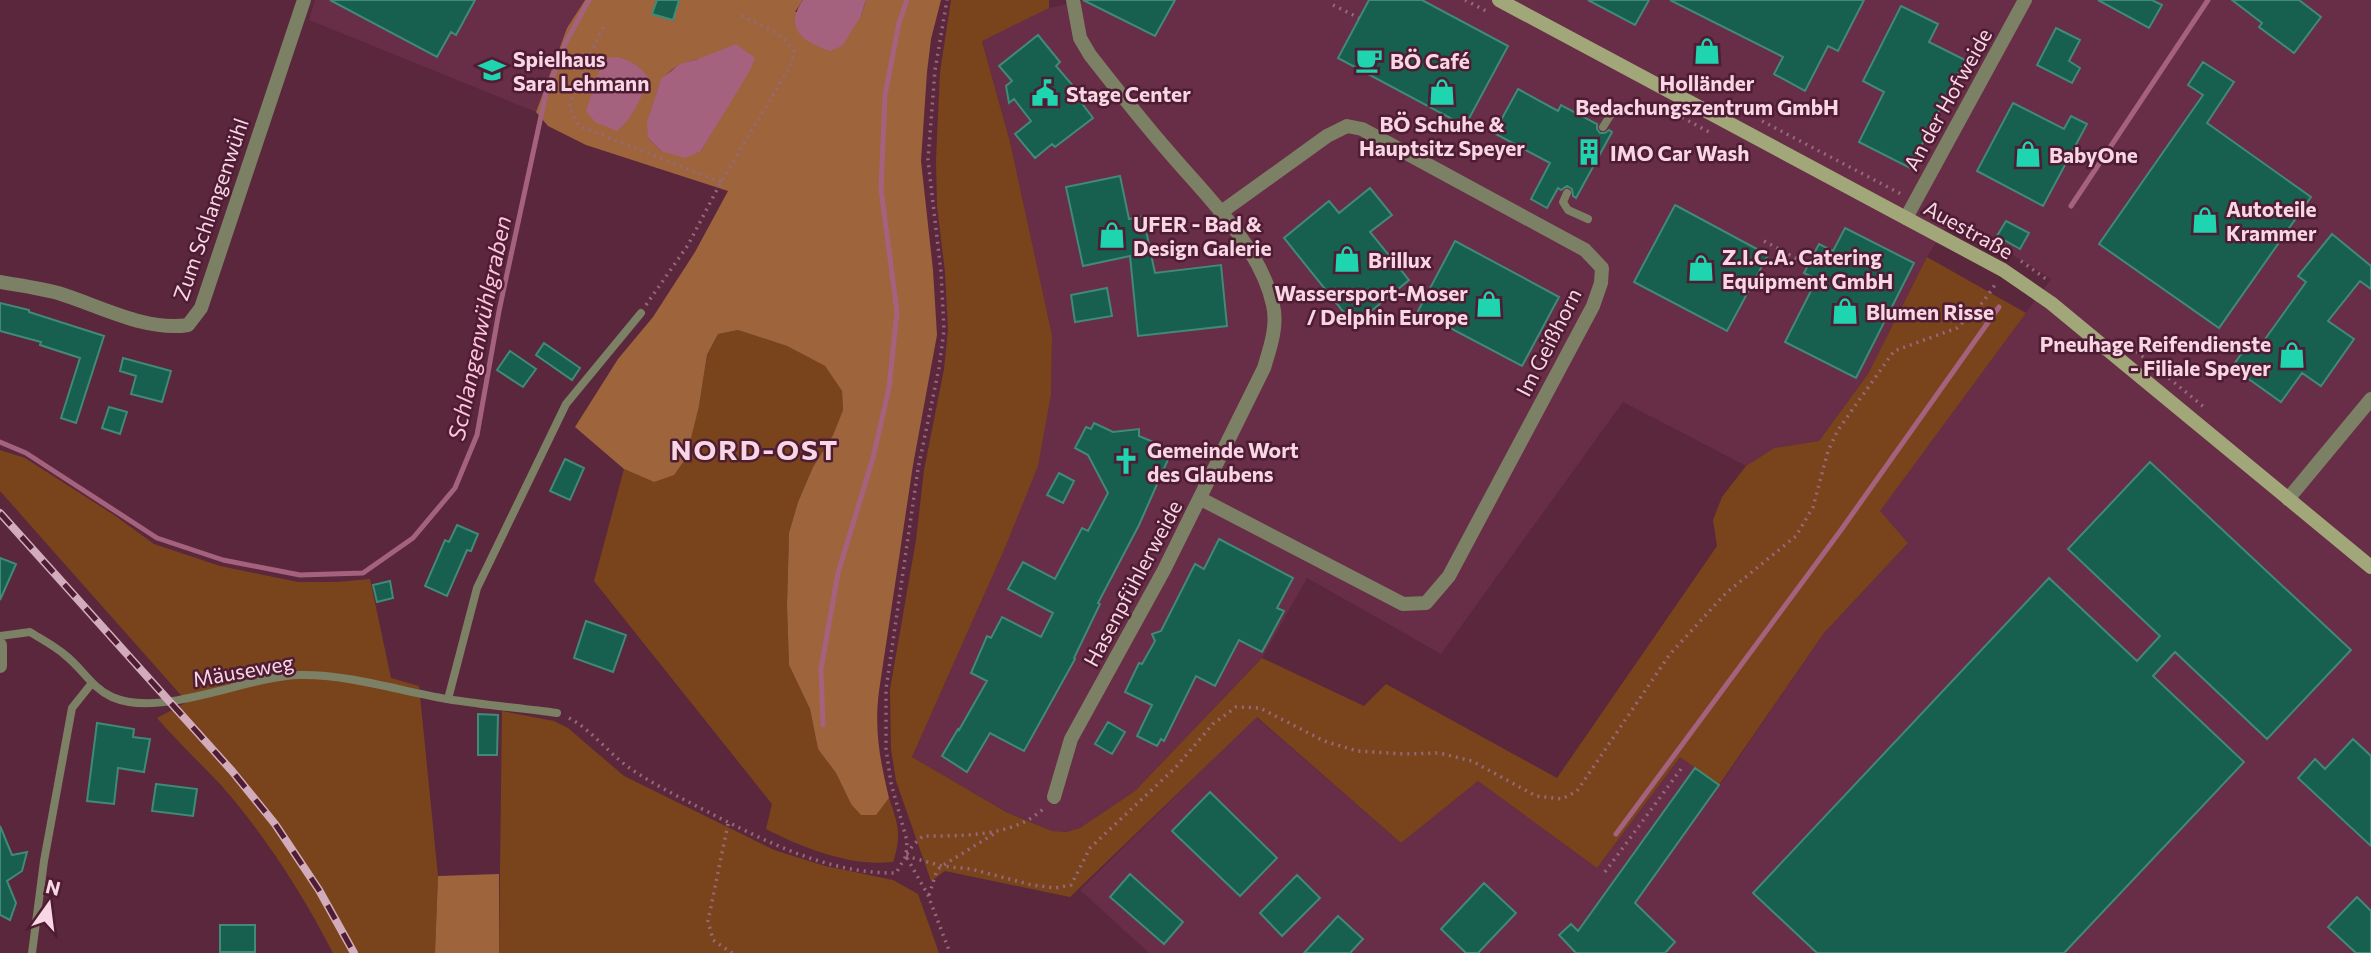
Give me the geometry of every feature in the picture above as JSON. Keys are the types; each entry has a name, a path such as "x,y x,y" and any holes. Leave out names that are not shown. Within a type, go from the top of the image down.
{"street":[{"name":"Zum Schlangenwühl","path":"0,282 57,293 124,316 172,328 188,325 201,308 304,0"},
{"name":"Hasenpfühlerweide","path":"1054,797 1071,739 1201,499 1264,368 1273,337 1274,309 1267,282 1253,257 1090,55 1080,38 1073,0"},
{"name":"Auestraße","path":"1499,0 2003,270 2051,303 2371,567"},
{"name":"An der Hofweide","path":"1906,218 2025,0"},
{"name":"Im Geißhorn","path":"1201,499 1404,604 1426,603 1450,576 1592,306 1601,282 1602,268 1585,250 1362,129 1347,126 1327,136 1220,213"},
{"path":"2288,499 2371,399"},
{"path":"0,645 0,666"}],"lane":[{"path":"1603,127 1613,111"},
{"path":"1567,193 1563,202 1568,210 1588,219"},
{"path":"448,699 477,587 566,404 641,313"},
{"name":"Mäuseweg","path":"0,636 30,632 65,654 92,683 112,697 135,703 169,703 237,686 299,675 360,681 448,699 557,713"},
{"path":"32,953 44,861 72,708 92,683"}],"path":[{"path":"947,0 935,70 928,160 941,272 944,331 918,469 886,699 886,749 891,783 907,841 906,856 928,895 950,953"},
{"path":"1465,0 1488,12"},
{"path":"1333,5 1359,18"},
{"path":"641,313 688,245 721,182 790,67 794,51 788,42 738,14"},
{"path":"603,27 569,107 579,126 721,182"},
{"path":"1671,111 1717,137"},
{"path":"1765,241 1801,261"},
{"path":"906,856 1044,887 1071,885 1090,848 1175,768 1213,724 1236,707 1260,708 1324,741 1357,751 1439,753 1472,761 1536,796 1562,799 1577,791 1670,654 1726,593 1796,536 1813,508 1828,452 1838,430 1894,351 1957,328 1983,302 2003,270"},
{"path":"1984,279 1996,285"},
{"path":"557,713 575,722 629,768 670,792 778,847 825,862 872,873 895,873 913,845 923,836 962,836 1002,830"},
{"path":"1605,872 1684,765"},
{"path":"928,895 937,870 942,866 1002,830 1038,813 1054,797"},
{"path":"729,823 708,921 713,940 732,953"}],"shaded area":[{"name":"Spielhaus Sara Lehmann","path":"315,0 585,0 567,28 536,112 309,20"},
{"path":"585,0 803,0 795,12 861,16 866,0 941,0 931,39 921,161 937,335 913,465 879,691 879,745 889,798 876,815 861,815 851,804 836,773 818,749 810,709 789,665 789,533 798,502 813,467 833,435 843,410 842,391 825,366 787,346 738,330 718,334 707,355 699,406 686,458 674,475 654,482 624,469 575,427 618,359 653,317 695,252 728,191 586,145 548,126 536,112 567,28","holes":["698,59 731,100 701,151 661,151 648,138 651,113 661,83 669,72 681,65"]},
{"path":"803,0 866,0 861,16 842,46 830,51 805,39 799,33 795,19"},
{"path":"951,0 1049,0 1049,8 982,41 1010,142 1052,335 1051,394 1038,466 1004,550 912,757 1006,812 1052,831 1067,832 1080,828 1135,791 1262,658 1364,706 1386,684 1557,778 1717,546 1713,520 1722,497 1746,466 1774,448 1819,441 1868,374 1927,257 2026,313 1880,511 1908,543 1824,633 1719,785 1680,757 1597,868 1478,781 1401,843 1257,717 1070,897 945,871 931,881 896,781 891,749 890,689 916,540 924,470 944,369 948,330 945,272 937,206 936,160 940,72"},
{"path":"1085,0 2371,0 2371,953 1149,953 1080,890 1256,717 1401,843 1478,781 1597,868 1680,757 1720,785 1824,633 1908,543 1879,512 2051,279 1952,217 1927,257 1868,374 1819,441 1774,448 1746,466 1623,402 1441,654 1307,578 1262,658 1135,791 1080,828 1067,832 1052,831 1006,812 912,757 1004,550 1051,394 1052,335 1010,142 982,40 1049,8"},
{"path":"736,44 755,58 701,151 685,158 661,151 648,138 647,122 661,79 680,64"},
{"path":"616,57 634,64 648,77 636,107 617,131 595,122 586,111 599,71 607,58"},
{"path":"738,330 787,346 825,366 842,391 843,410 833,435 813,467 798,502 789,533 789,665 810,709 818,749 836,773 851,804 875,815 889,798 898,830 893,862 844,859 796,843 766,829 772,804 594,581 624,469 654,482 699,406 707,356 718,334"},
{"path":"0,450 25,458 154,544 220,566 298,582 370,579 391,678 419,686 438,876 435,953 333,953 309,908 252,823 220,784 157,718 187,702 0,491"},
{"path":"502,711 554,721 568,728 624,776 774,850 825,866 893,880 918,894 939,953 499,953"},
{"path":"499,874 499,953 435,953 438,876"}],"building":[{"path":"330,0 475,0 456,35 451,32 437,57"},
{"path":"657,0 679,0 673,20 652,14"},
{"path":"1083,0 1175,0 1155,36"},
{"name":"BÖ Schuhe & Hauptsitz Speyer","path":"1369,0 1422,0 1508,46 1465,126 1338,58"},
{"path":"1588,0 1649,0 1635,25"},
{"path":"1670,0 1864,0 1838,51 1828,46 1805,91 1774,74 1783,57"},
{"path":"2098,0 2152,0 2162,5 2149,28"},
{"path":"2232,0 2299,0 2321,17 2294,53 2259,27 2262,23"},
{"path":"1901,6 1938,24 1929,42 1965,60 1910,168 1859,142 1884,92 1863,81"},
{"path":"2056,28 2080,40 2069,61 2080,68 2072,83 2037,65"},
{"path":"1038,35 1060,62 1056,66 1074,87 1071,89 1093,118 1055,147 1052,144 1035,158 1015,134 1031,121 1014,99 1009,103 1006,86 1012,81 999,66"},
{"name":"Autoteile Krammer","path":"2203,62 2234,82 2207,123 2311,197 2219,328 2099,244 2203,95 2188,85"},
{"path":"1518,89 1558,111 1561,105 1597,124 1600,133 1609,130 1612,132 1576,198 1572,189 1567,186 1561,190 1558,188 1547,208 1531,199 1550,163 1494,133"},
{"name":"BabyOne","path":"2013,103 2064,129 2071,116 2087,124 2043,206 1977,171"},
{"path":"1120,176 1129,219 1143,216 1155,273 1221,265 1227,326 1138,336 1130,256 1083,266 1066,187"},
{"name":"Brillux","path":"1370,188 1392,215 1370,232 1409,280 1354,325 1284,238 1329,201 1339,213"},
{"name":"Z.I.C.A. Catering Equipment GmbH","path":"1675,205 1768,255 1727,331 1634,282"},
{"path":"2006,221 2029,233 2020,249 1997,236"},
{"name":"Blumen Risse","path":"1845,228 1914,263 1856,378 1785,342 1817,279 1804,273 1819,244 1833,251"},
{"name":"Pneuhage Reifendienste - Filiale Speyer","path":"2332,234 2371,266 2371,289 2360,281 2328,321 2354,339 2321,386 2302,373 2281,402 2232,367 2254,336 2263,342 2306,282 2298,276"},
{"name":"Wassersport-Moser / Delphin Europe","path":"1455,241 1559,297 1522,366 1418,311"},
{"path":"1107,288 1112,316 1075,322 1071,295"},
{"path":"0,303 104,336 76,423 61,418 80,358 40,345 41,342 0,331"},
{"path":"544,343 580,368 572,380 536,355"},
{"path":"510,351 536,369 523,387 497,370"},
{"path":"123,358 171,371 162,402 131,394 136,376 120,371"},
{"path":"109,407 127,412 120,434 102,428"},
{"path":"1094,423 1113,432 1139,429 1139,436 1156,443 1154,448 1170,455 1139,525 1098,603 1100,604 1075,659 1024,751 990,733 967,772 942,756 987,681 971,673 987,636 991,638 1002,617 1041,637 1053,613 1008,589 1023,562 1055,579 1082,528 1088,531 1108,493 1088,455 1075,448 1086,427 1091,429"},
{"path":"565,459 584,468 570,500 550,491"},
{"path":"2150,462 2351,650 2267,739 2175,652 2153,676 2244,762 2064,953 1817,953 1753,893 2049,578 2137,661 2160,636 2068,549"},
{"path":"1059,473 1074,481 1063,503 1047,495"},
{"path":"457,525 478,534 471,551 467,550 447,596 425,586 445,540 449,542"},
{"path":"1219,539 1293,578 1277,608 1284,611 1262,652 1239,640 1215,686 1196,676 1164,741 1161,739 1157,746 1137,736 1152,705 1125,692 1139,663 1142,664 1155,641 1152,634 1161,631 1195,564 1204,569"},
{"path":"0,558 16,564 0,600"},
{"path":"390,581 393,598 377,602 373,585"},
{"path":"586,621 626,635 613,672 574,658"},
{"path":"478,714 498,715 497,755 478,755"},
{"path":"1108,722 1125,732 1112,754 1095,744"},
{"path":"97,723 134,729 133,737 150,739 144,772 118,768 114,804 87,801"},
{"path":"2353,739 2371,756 2371,846 2298,778 2315,759 2325,769"},
{"path":"1695,768 1719,785 1635,903 1675,942 1665,953 1576,953 1559,935 1571,924 1578,931"},
{"path":"156,784 197,789 193,816 152,811"},
{"path":"1210,792 1277,858 1240,896 1172,831"},
{"path":"0,826 12,855 27,852 22,871 7,881 16,903 10,920 0,915"},
{"path":"1130,874 1183,922 1164,944 1110,897"},
{"path":"1297,875 1320,898 1282,936 1260,913"},
{"path":"1484,883 1516,913 1478,953 1466,953 1441,929"},
{"path":"2357,897 2371,911 2371,953 2356,953 2328,927"},
{"path":"1338,916 1363,939 1350,953 1304,953"},
{"path":"220,925 255,925 255,952 220,952"}],"waterway":[{"name":"Schlangenwühlgraben","path":"0,442 26,453 157,538 223,560 300,575 363,573 413,538 455,488 477,435 499,311 546,93 566,42 589,0"},
{"path":"823,725 821,669 838,573 873,458 889,388 897,312 881,189 885,95 899,23 907,0"},
{"path":"2071,206 2208,0"},
{"path":"1616,834 1841,530 1999,307"}],"railway":[{"path":"0,513 232,771 275,824 319,890 354,953"}],"place":[{"name":"Holländer Bedachungszentrum GmbH","path":"1707,51"},
{"name":"BÖ Café","path":"1369,60"},
{"name":"Spielhaus Sara Lehmann","path":"492,70"},
{"name":"BÖ Schuhe & Hauptsitz Speyer","path":"1442,92"},
{"name":"Stage Center","path":"1045,93"},
{"name":"IMO Car Wash","path":"1589,152"},
{"name":"BabyOne","path":"2028,154"},
{"name":"Autoteile Krammer","path":"2205,220"},
{"name":"UFER - Bad & Design Galerie","path":"1112,235"},
{"name":"Brillux","path":"1347,259"},
{"name":"Z.I.C.A. Catering Equipment GmbH","path":"1701,268"},
{"name":"Wassersport-Moser / Delphin Europe","path":"1489,304"},
{"name":"Blumen Risse","path":"1845,311"},
{"name":"Pneuhage Reifendienste - Filiale Speyer","path":"2292,355"},
{"name":"Gemeinde Wort des Glaubens","path":"1126,461"}],"district":[{"name":"NORD-OST","path":"755,449"}]}
